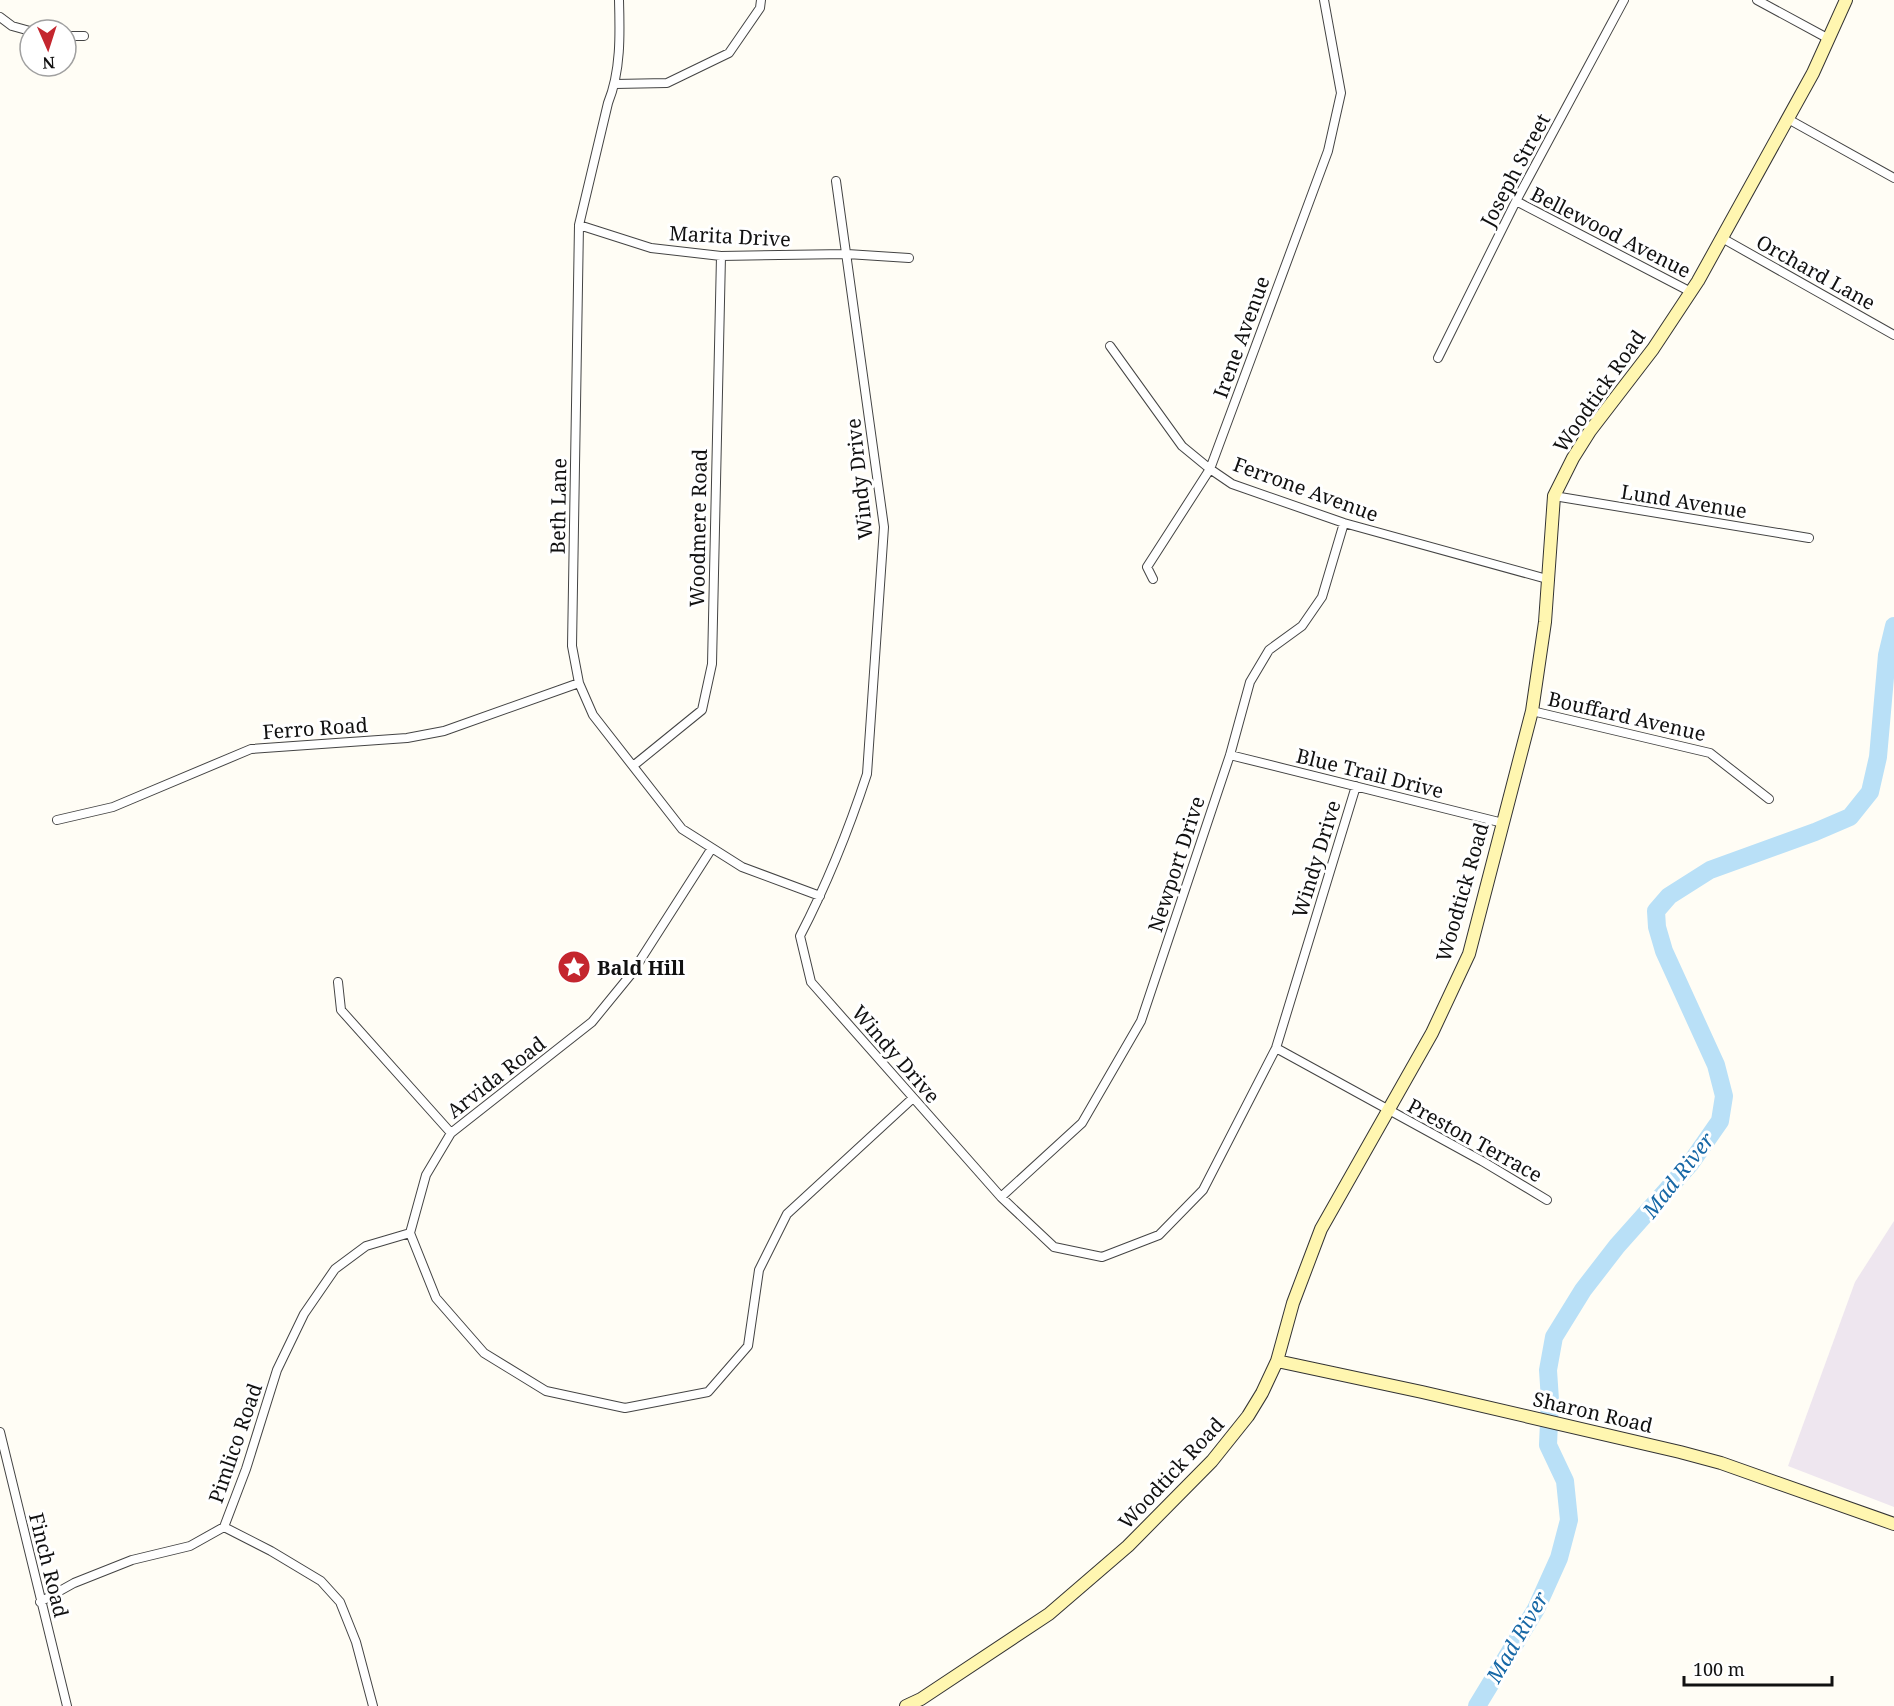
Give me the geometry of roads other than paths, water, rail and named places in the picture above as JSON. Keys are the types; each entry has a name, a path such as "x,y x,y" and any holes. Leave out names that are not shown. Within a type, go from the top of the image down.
{"main road":[{"name":"Woodtick Road","path":"906,1706 921,1699 1049,1614 1128,1546 1206,1469 1248,1416 1277,1361 1293,1303 1322,1229 1432,1033 1469,954 1532,711 1545,622 1554,496 1572,458 1590,431 1653,349 1691,292 1788,119 1829,39 1846,0"},
{"name":"Sharon Road","path":"1277,1361 1535,1418 1721,1463 1894,1524"}],"street":[{"name":"Beth Lane","path":"619,0 620,30 615,84 608,103 579,225 572,646 579,683 593,715 682,829 742,867 820,896"},
{"path":"615,84 667,83 729,54 760,8 761,0"},
{"name":"Irene Avenue","path":"1153,579 1147,567 1210,469 1328,151 1341,93 1324,0"},
{"name":"Joseph Street","path":"1438,358 1516,201 1624,0"},
{"path":"1757,0 1829,39"},
{"path":"0,17 18,28"},
{"path":"78,36 84,36"},
{"path":"1788,119 1894,178"},
{"name":"Windy Drive","path":"837,181 884,527 867,774 820,896 800,936 811,982 1001,1197 1054,1246 1102,1257 1159,1235 1203,1190 1276,1048 1356,786"},
{"name":"Bellewood Avenue","path":"1516,201 1691,292"},
{"name":"Marita Drive","path":"579,225 651,248 721,256 847,254"},
{"name":"Orchard Lane","path":"1722,238 1894,334"},
{"path":"847,254 909,258"},
{"name":"Woodmere Road","path":"633,766 702,710 712,664 721,256"},
{"name":"Ferrone Avenue","path":"1110,346 1182,446 1232,484 1344,523 1547,579"},
{"name":"Lund Avenue","path":"1554,496 1809,538"},
{"name":"Newport Drive","path":"1001,1197 1082,1123 1141,1021 1230,755 1250,682 1269,650 1302,626 1322,597 1344,523"},
{"name":"Ferro Road","path":"57,820 112,807 251,749 407,738 444,730 579,683"},
{"name":"Bouffard Avenue","path":"1532,711 1710,753 1770,799"},
{"name":"Blue Trail Drive","path":"1230,755 1503,822"},
{"name":"Arvida Road","path":"410,1233 426,1175 452,1133 592,1022 632,973 712,848"},
{"path":"338,982 341,1010 452,1133"},
{"name":"Preston Terrace","path":"1276,1048 1482,1161 1547,1200"},
{"path":"410,1233 436,1298 484,1353 546,1391 625,1408 708,1392 748,1346 759,1270 787,1214 913,1098"},
{"name":"Pimlico Road","path":"40,1602 74,1582 132,1560 190,1546 224,1527 246,1469 277,1370 304,1314 334,1269 366,1246 410,1233"},
{"name":"Finch Road","path":"0,1432 40,1602 63,1679 68,1706"},
{"path":"224,1527 271,1551 321,1581 340,1602 356,1642 373,1706"}],"waterway":[{"name":"Mad River","path":"1477,1706 1536,1609 1559,1558 1569,1520 1565,1481 1548,1445 1550,1400 1548,1370 1554,1337 1583,1290 1617,1246 1690,1164 1720,1121 1724,1096 1716,1065 1664,951 1657,927 1656,911 1669,896 1710,870 1850,817 1870,792 1878,757 1887,655 1894,626"}],"place":[{"name":"Bald Hill","path":"574,967"}]}
